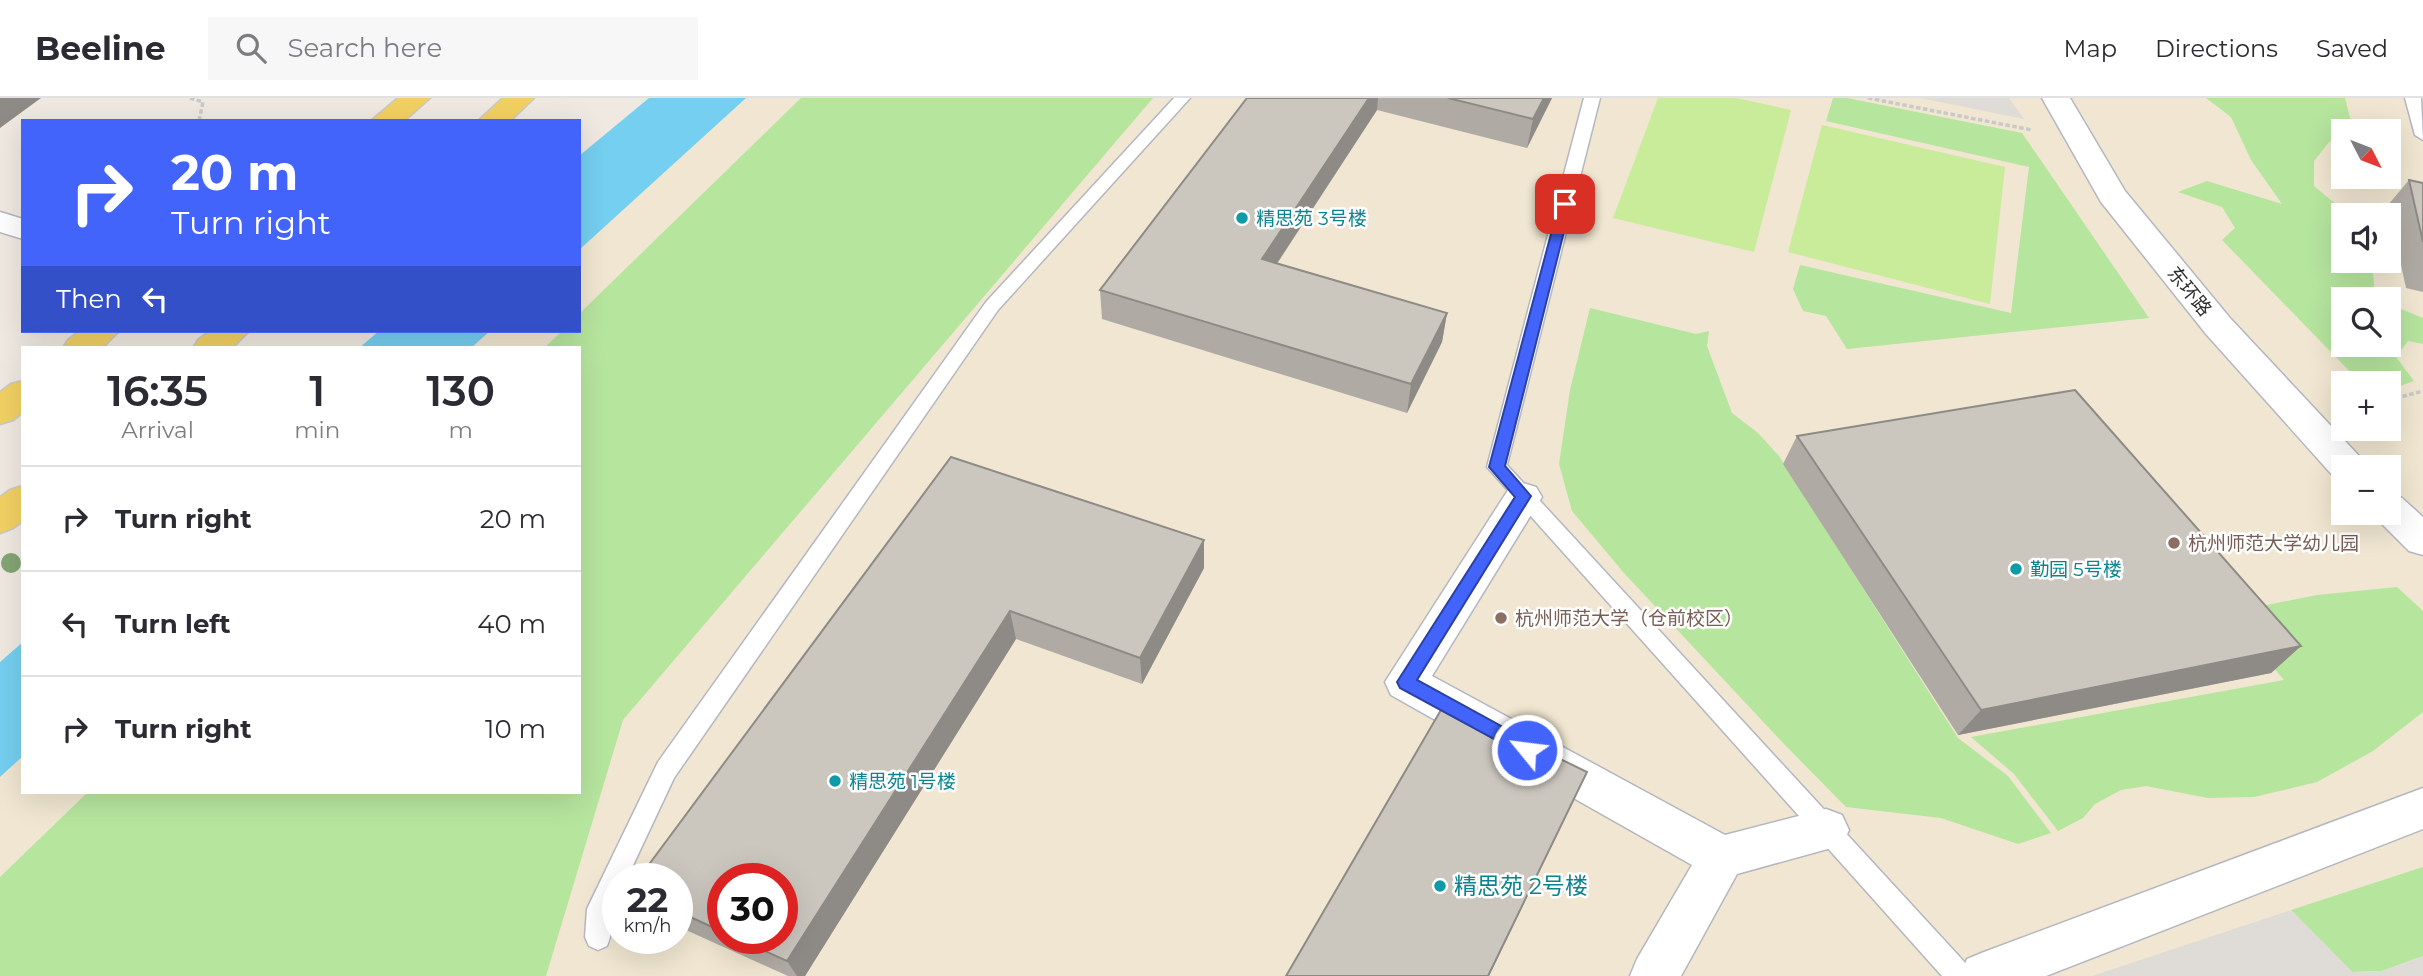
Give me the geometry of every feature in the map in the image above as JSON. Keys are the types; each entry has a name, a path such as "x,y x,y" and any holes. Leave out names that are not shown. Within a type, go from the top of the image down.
{"main road":[{"path":"388,119 416,98"},
{"path":"494,119 520,98"},
{"path":"83,346 99,333"},
{"path":"213,346 229,333"},
{"path":"0,411 21,395"},
{"path":"0,518 21,502"}],"street":[{"name":"东环路","path":"2056,98 2112,195 2218,326 2336,455"},
{"path":"0,222 21,228"},
{"path":"1523,496 1406,682 1722,857 1826,830"},
{"path":"2401,519 2423,540"},
{"path":"1984,976 2423,808"},
{"path":"1654,976 1722,857"}],"lane":[{"path":"598,937 600,909 666,770 992,306 1182,98"},
{"path":"1592,98 1497,467 1959,976"},
{"path":"2413,98 2423,135"}],"path":[{"path":"190,98 203,102 199,119"},
{"path":"1868,98 2080,140"},
{"path":"2401,397 2423,391"}],"shaded area":[{"name":"杭州师范大学（仓前校区）","path":"717,98 2423,98 2423,976 0,976 0,745 21,726 21,794 581,794 581,346 441,346 457,333 581,333 581,220"},
{"path":"1920,98 2009,98 2024,119"},
{"path":"2291,910 2352,972 2383,971 2423,956 2423,976 2092,976"}],"green space":[{"path":"801,98 1153,98 623,720 546,976 0,976 0,877 86,794 581,794 581,346 546,346 560,333 581,333 581,312"},
{"path":"1658,98 1736,98 1791,110 1754,252 1613,218"},
{"path":"1833,98 1847,98 2022,133 2149,318 1847,349 1826,316 1803,311 1793,289 1800,265 2011,313 2029,167 1826,121"},
{"path":"2206,98 2345,98 2351,119 2331,119 2331,141 2314,161 2314,186 2335,203 2331,203 2331,273 2373,273 2374,287 2331,287 2331,352 2222,240 2235,228 2222,207 2178,192 2207,181 2282,204 2251,160 2231,117"},
{"path":"1822,125 2005,167 1990,304 1788,252"},
{"path":"1590,308 1696,334 1709,331 1707,346 1732,413 1758,433 1779,456 1958,738 2008,776 2051,833 2018,844 1941,818 1846,807 1624,573 1572,511 1559,464 1570,390"},
{"path":"2401,309 2423,318 2423,344 2408,341 2401,350"},
{"path":"2336,357 2396,357 2414,381 2401,386 2401,371 2349,371"},
{"path":"2397,587 2423,611 2423,712 2373,751 2317,782 2254,797 2208,798 2146,786 2121,790 2095,804 2083,818 2058,831 2014,774 1971,737 2284,680 2227,613 2317,595"},
{"path":"2423,867 2423,956 2382,971 2352,972 2291,910"}],"water":[{"path":"649,98 746,98 581,248 581,154"},
{"path":"377,333 488,333 473,346 361,346"},
{"path":"21,644 21,758 0,777 0,662"}],"building":[{"name":"精思苑 3号楼","path":"1247,98 1369,98 1262,259 1447,313 1411,384 1100,290"},
{"path":"1448,98 1544,98 1533,119"},
{"path":"2409,180 2423,183 2423,242"},
{"name":"勤园 5号楼","path":"2075,390 2301,646 1981,710 1797,436"},
{"name":"精思苑 1号楼","path":"951,457 1204,540 1140,658 1010,611 798,944 798,863 707,863 707,925 693,918 693,863 650,863"},
{"name":"精思苑 2号楼","path":"1445,703 1587,772 1488,976 1286,976"},
{"name":"精思苑 1号楼","path":"771,954 791,954 787,961"}],"place":[{"name":"精思苑 3号楼","path":"1242,218"},
{"name":"杭州师范大学幼儿园","path":"2174,543"},
{"name":"勤园 5号楼","path":"2016,569"},
{"name":"杭州师范大学（仓前校区）","path":"1501,618"},
{"name":"精思苑 1号楼","path":"835,781"},
{"name":"精思苑 2号楼","path":"1440,886"}],"route":[{"path":"1527,750 1406,682 1523,496 1497,467 1565,204"}]}
